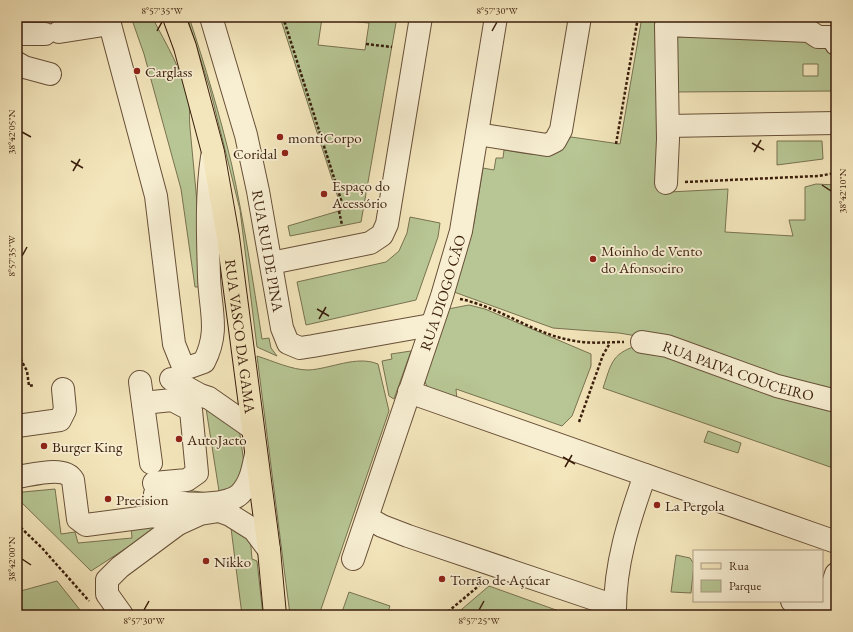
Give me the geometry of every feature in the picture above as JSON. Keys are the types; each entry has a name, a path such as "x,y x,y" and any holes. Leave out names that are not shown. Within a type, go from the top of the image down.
{"main road":[{"name":"RUA VASCO DA GAMA","path":"161,17 201,107"},
{"name":"RUA VASCO DA GAMA","path":"174,17 186,47 213,152 228,237 275,615"}],"street":[{"name":"RUA RUI DE PINA","path":"211,17 246,135 282,328 288,343 300,348 431,325"},
{"path":"271,263 370,243 382,235 387,224 421,17"},
{"name":"RUA DIOGO CÃO","path":"353,560 442,296 461,231 496,17"},
{"path":"477,134 547,145 555,141 561,130 580,17"},
{"path":"17,34 52,33 109,21 156,196 174,344 182,364 190,368 204,362 211,348 214,335 209,278 208,185 213,152"},
{"path":"666,183 668,132 666,25 809,31 818,37 835,40"},
{"path":"17,63 24,67 50,74"},
{"path":"668,132 836,123"},
{"name":"RUA PAIVA COUCEIRO","path":"642,342 667,346 777,386 836,401"},
{"path":"170,379 200,395 209,398 252,428"},
{"path":"140,382 153,480 178,502 197,504 228,500 240,494 250,480 256,454"},
{"path":"17,426 60,420 64,410 63,389"},
{"path":"409,392 836,542"},
{"path":"143,403 172,400 191,410 197,473 188,480 153,480"},
{"path":"17,477 62,471 71,475 75,487 78,519 86,525 154,516 178,524"},
{"path":"368,518 382,526 408,536 615,610 626,530 645,475"},
{"path":"122,615 107,594 107,580 120,567 178,524 200,514 219,511 230,515 254,530 268,550"},
{"path":"794,602 824,614 836,574"}],"path":[{"path":"283,17 343,206 341,207"},
{"path":"616,144 638,17"},
{"path":"366,44 392,47"},
{"path":"666,183 782,178 836,173"},
{"path":"339,211 342,225"},
{"path":"442,296 489,308 549,334 574,341 642,342"},
{"path":"17,334 20,358 27,371 29,386 34,386"},
{"path":"579,422 603,356 610,342"},
{"path":"17,524 63,570 92,604"},
{"path":"444,615 481,584"}],"green space":[{"path":"131,17 152,17 174,59 187,92 205,287 195,287 181,189 144,54"},
{"path":"187,17 189,17 206,72 232,166 244,230 262,339 269,338 271,348 277,356 257,347 240,210 210,89"},
{"path":"280,17 397,17 361,222 290,236 288,226 342,210","holes":["322,18 369,23 365,50 318,45"]},
{"path":"642,17 660,17 669,192 728,189 725,232 793,236 789,220 805,220 805,187 816,184 836,185 836,394 672,342 619,333 553,328 454,292 474,223 483,168 494,170 496,158 503,158 504,150 532,154 548,153 564,145 571,137 620,144"},
{"path":"676,30 830,40 836,55 836,91 671,92","holes":["803,64 818,64 818,76 803,76"]},
{"path":"777,141 822,141 823,159 777,165"},
{"path":"410,217 440,223 438,237 416,300 306,325 297,282 386,262 399,251 407,233"},
{"path":"469,305 485,309 591,354 591,366 572,416 562,426 456,389 457,400 428,388 423,378 448,309"},
{"path":"636,346 836,406 836,469 603,388 613,361 621,353"},
{"path":"411,351 394,399 389,396 382,361 392,359 391,354"},
{"path":"257,356 302,370 317,369 343,363 361,361 378,364 389,411 319,615 290,615"},
{"path":"205,402 239,428 245,470 240,486 223,495 181,494 165,487 215,494 219,491"},
{"path":"708,431 741,443 738,453 704,442"},
{"path":"17,488 23,492 55,489 61,534 75,532 78,543 132,538 131,526 159,527 91,571 17,498"},
{"path":"231,528 250,535 252,559 257,561 263,615 242,615"},
{"path":"676,555 690,558 693,562 691,593 671,592"},
{"path":"57,581 84,615 17,615 17,592"},
{"path":"489,586 570,615 487,615 486,612 455,615"},
{"path":"349,592 390,606 387,615 341,615"}],"place":[{"name":"Carglass","path":"137,71"},
{"name":"montiCorpo","path":"280,137"},
{"name":"Coridal","path":"285,153"},
{"name":"Espaço do Acessório","path":"324,194"},
{"name":"Moinho de Vento do Afonsoeiro","path":"593,259"},
{"name":"AutoJacto","path":"179,439"},
{"name":"Burger King","path":"44,446"},
{"name":"Precision","path":"108,499"},
{"name":"La Pergola","path":"657,505"},
{"name":"Nikko","path":"206,561"},
{"name":"Torrão de Açúcar","path":"442,579"}]}
